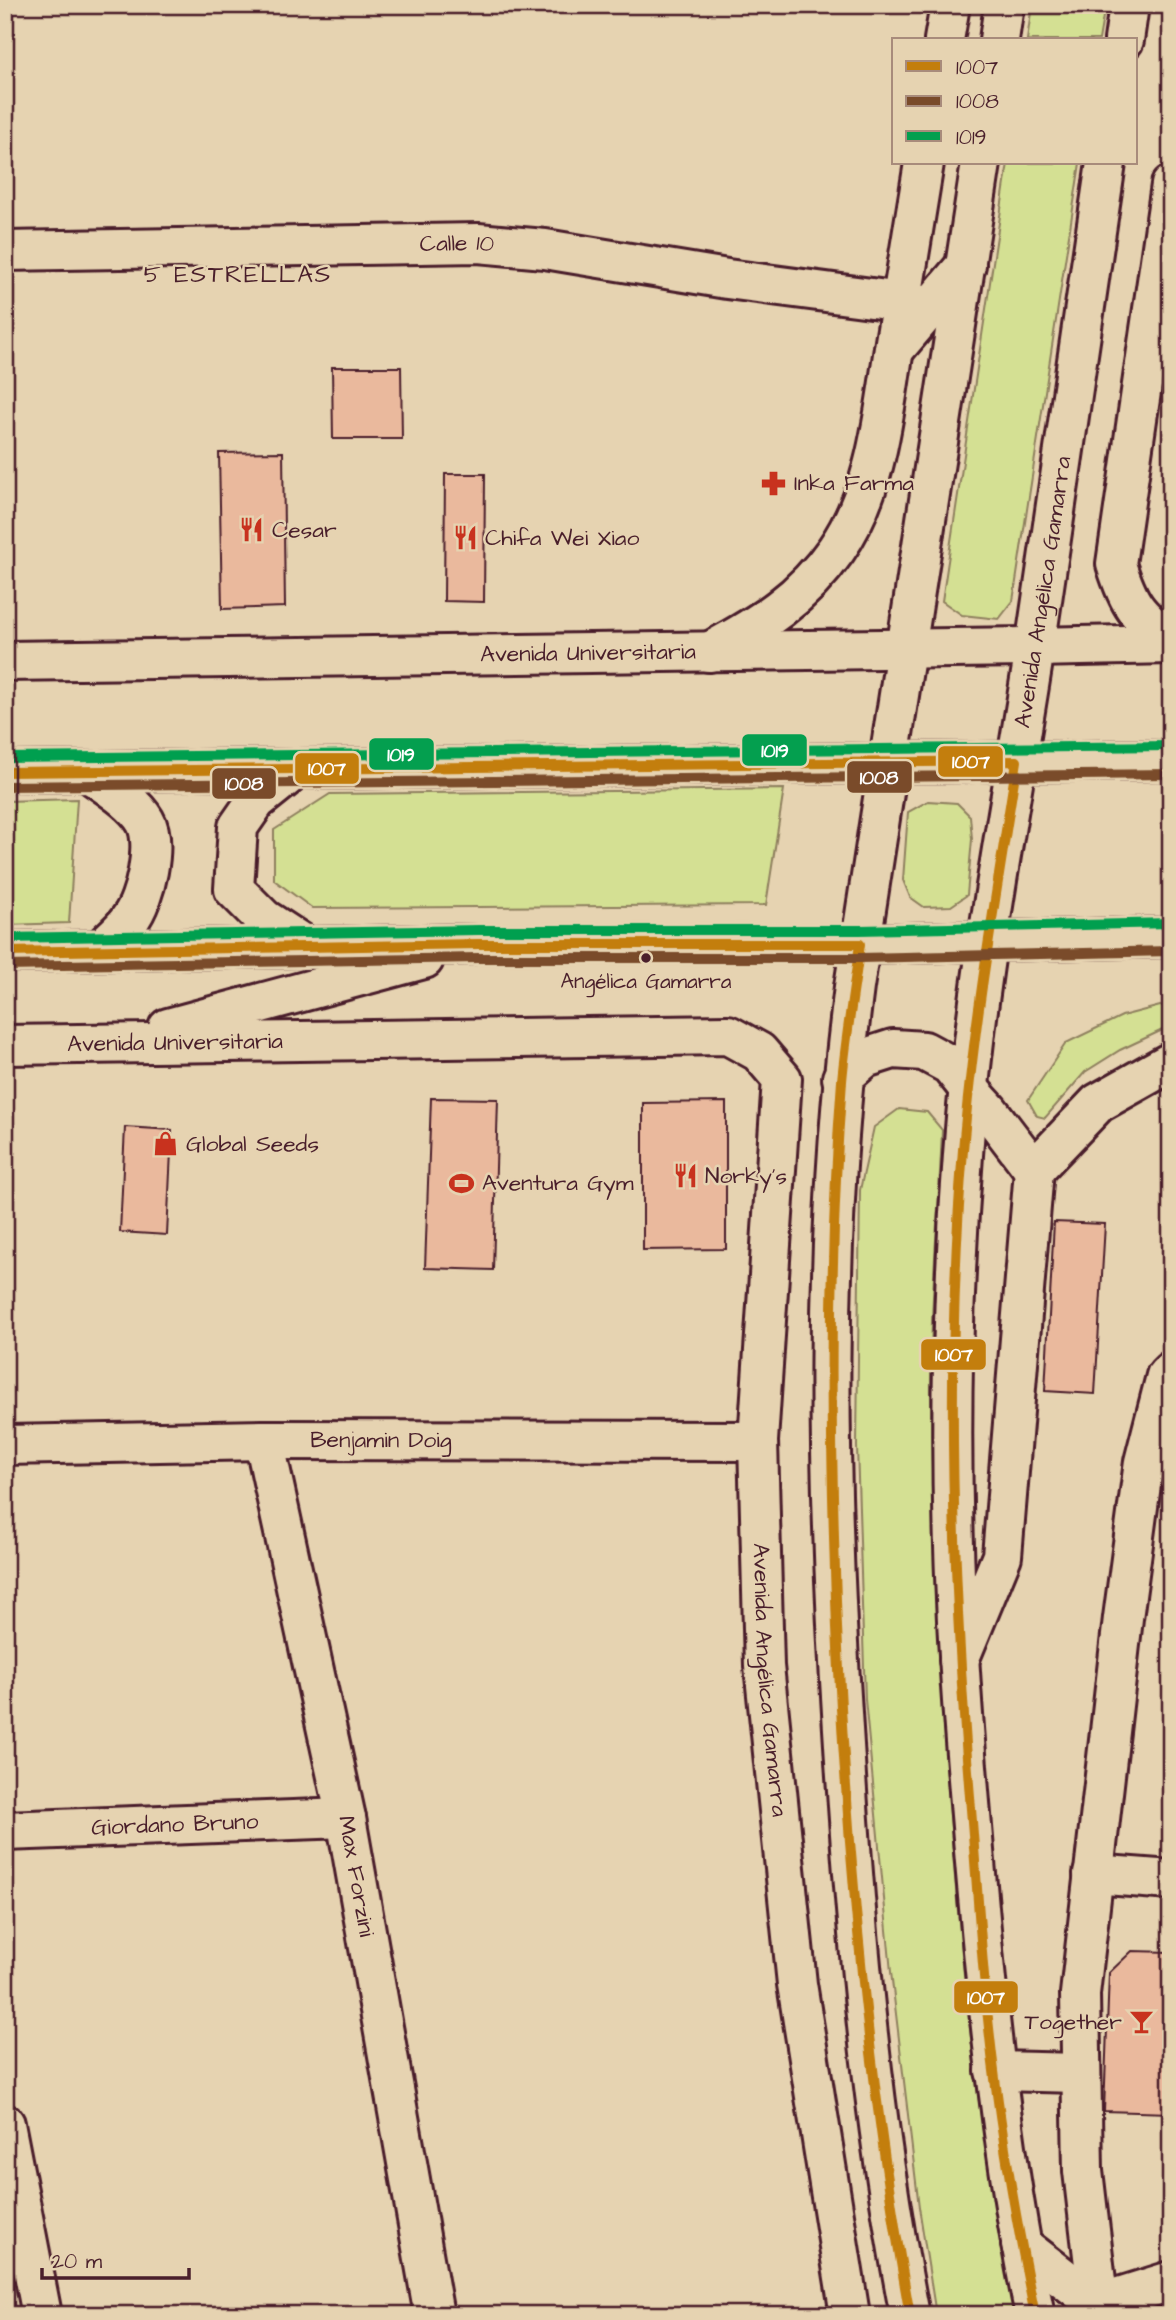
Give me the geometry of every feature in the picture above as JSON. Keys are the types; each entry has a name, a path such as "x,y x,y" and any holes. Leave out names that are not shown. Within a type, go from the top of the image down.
{"main road":[{"path":"944,38 950,5"},
{"path":"999,38 1004,5"},
{"path":"1124,38 1129,5"},
{"path":"709,652 758,626 801,592 837,549 864,498 881,432 924,164"},
{"path":"910,2315 869,2048 849,1838 835,1598 830,1436 831,1289 842,1078 860,944 981,164"},
{"name":"Avenida Angélica Gamarra","path":"1035,2315 1021,2245 989,2029 959,1660 954,1545 956,1290 969,1088 988,942 1035,647 1106,164"},
{"path":"1171,185 1116,564 1125,592 1142,619 1171,643"},
{"name":"Calle 10","path":"5,251 478,243 545,249 727,279 902,302"},
{"path":"894,351 966,265"},
{"name":"Avenida Universitaria","path":"5,661 1171,643"},
{"path":"5,772 1171,760"},
{"path":"296,769 256,801 238,827 234,889 264,919 307,947"},
{"path":"88,772 125,800 146,822 151,850 142,895 131,919 100,950"},
{"path":"5,952 478,944 860,944 1168,940"},
{"path":"116,1043 478,944"},
{"name":"Avenida Universitaria","path":"5,1045 728,1035 759,1052"},
{"path":"842,1078 865,1058 893,1049 923,1051 950,1065 1034,1170"},
{"name":"Avenida Angélica Gamarra","path":"759,1052 782,1079 758,1441 764,1666 797,1984 850,2315"},
{"path":"959,1660 1002,1556 1034,1170 1098,1103 1171,1062"},
{"path":"1096,2311 1083,2171 1080,1994 1144,1462 1169,1375"},
{"name":"Benjamin Doig","path":"5,1445 264,1440 758,1441"},
{"name":"Max Forzini","path":"264,1440 346,1818 434,2315"},
{"name":"Giordano Bruno","path":"5,1831 346,1818"},
{"path":"1093,1874 1171,1880"},
{"path":"996,2071 1080,2073"},
{"path":"5,2124 42,2315"},
{"path":"1021,2245 1096,2311"},
{"path":"1096,2311 1171,2281"}],"green space":[{"path":"1032,5 1105,5 1099,38 1027,38"},
{"path":"1008,164 1080,164 1013,601 999,619 962,615 942,601"},
{"path":"784,789 766,905 312,908 274,880 274,830 330,794"},
{"path":"77,799 69,923 5,925 5,801"},
{"path":"928,801 957,803 970,816 972,839 967,895 951,906 924,907 910,897 903,880 908,812"},
{"path":"1168,1004 1171,1026 1120,1050 1085,1072 1045,1118 1037,1116 1028,1100 1066,1043 1122,1016"},
{"path":"899,1109 927,1112 942,1130 932,1310 931,1416 945,1746 970,2032 989,2174 1015,2315 936,2315 919,2207 891,1972 865,1699 857,1446 860,1190 874,1127"}],"building":[{"path":"332,367 401,367 402,439 333,439"},
{"name":"Cesar","path":"283,452 285,607 222,609 219,453"},
{"name":"Chifa Wei Xiao","path":"445,474 485,474 484,602 444,601"},
{"name":"Aventura Gym","path":"431,1098 498,1099 493,1270 425,1268"},
{"name":"Norky's","path":"726,1102 726,1249 643,1250 643,1103"},
{"path":"125,1127 172,1130 167,1235 120,1232"},
{"path":"1054,1222 1105,1224 1095,1394 1045,1391"},
{"path":"1132,1951 1171,1952 1171,2113 1104,2111 1109,1973"}],"transit line":[{"name":"1019","path":"5,758 1171,746"},
{"name":"1007","path":"5,772 1017,761 980,1003 963,1150 957,1232 953,1397 960,1644 986,2001 1003,2136 1035,2315"},
{"name":"1008","path":"5,786 1171,774"},
{"name":"1019","path":"5,938 478,930 860,930 1171,923"},
{"name":"1007","path":"5,952 478,944 860,944 842,1081 834,1218 832,1423 837,1627 847,1800 862,1972 883,2144 910,2315"},
{"name":"1008","path":"5,966 478,958 860,958 1171,951"}],"place":[{"name":"Inka Farma","path":"774,483"},
{"name":"Cesar","path":"252,530"},
{"name":"Chifa Wei Xiao","path":"465,538"},
{"name":"Angélica Gamarra","path":"646,958"},
{"name":"Global Seeds","path":"166,1144"},
{"name":"Norky's","path":"685,1176"},
{"name":"Aventura Gym","path":"462,1183"},
{"name":"Together","path":"1142,2022"}],"district":[{"name":"5 ESTRELLAS","path":"238,275"}]}
